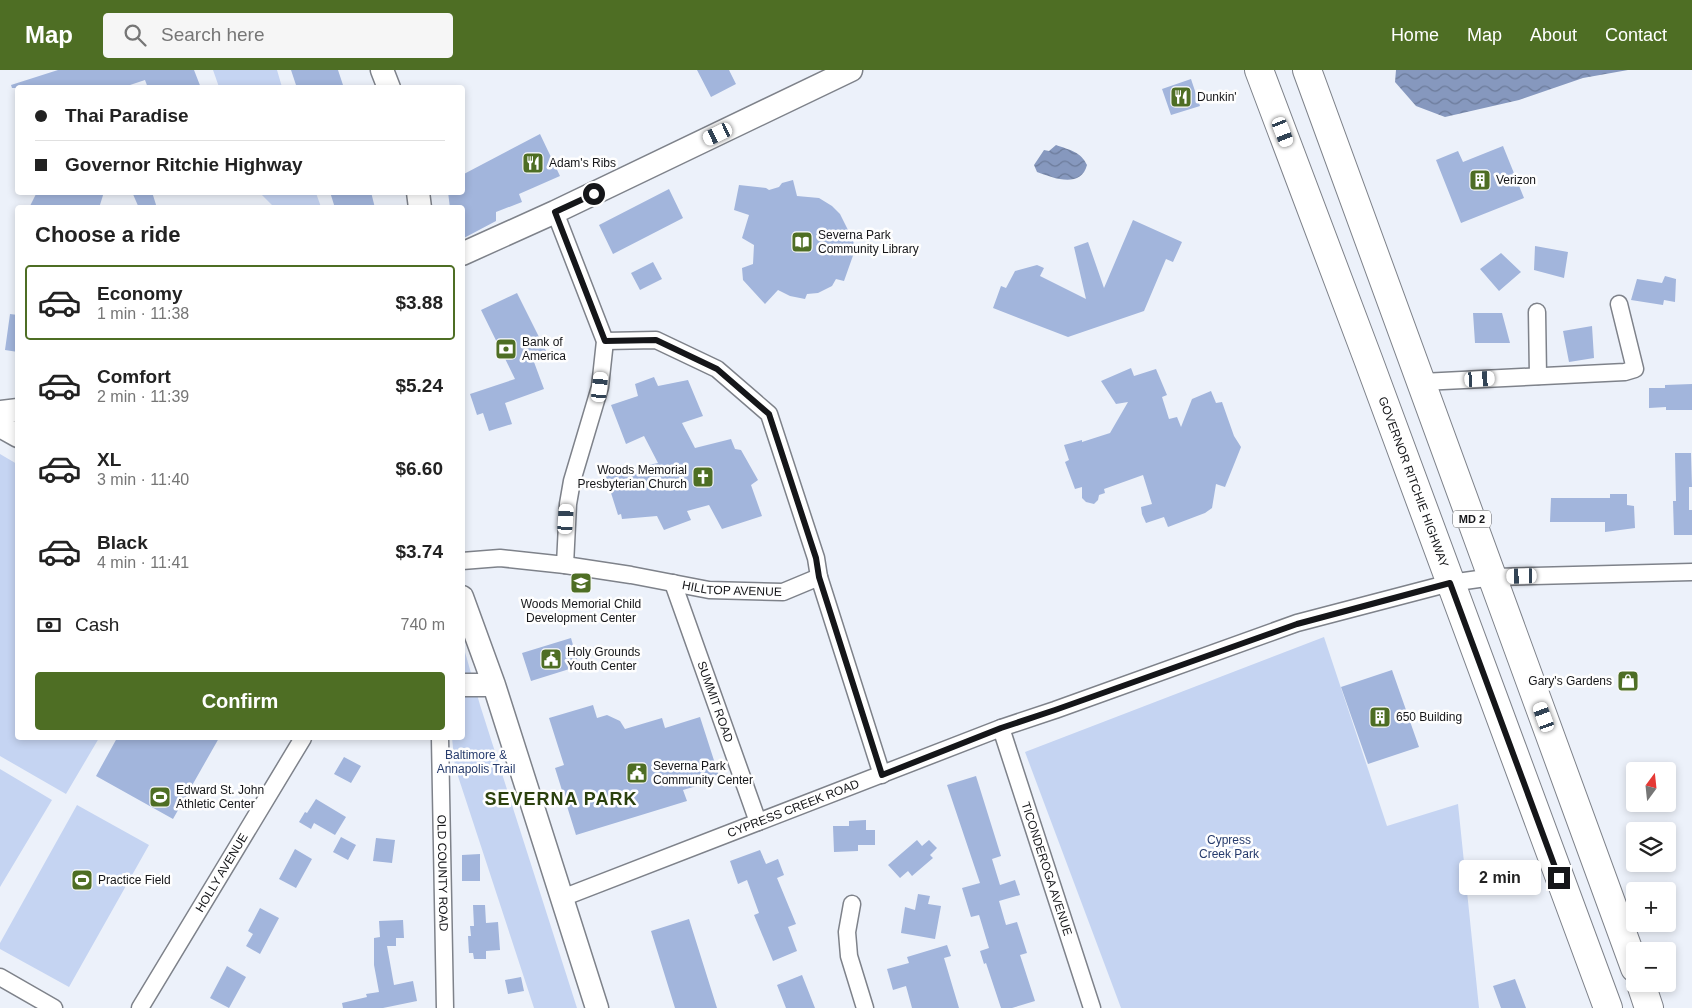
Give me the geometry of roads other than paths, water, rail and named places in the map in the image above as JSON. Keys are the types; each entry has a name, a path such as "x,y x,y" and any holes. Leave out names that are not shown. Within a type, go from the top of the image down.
{"highway":[{"name":"GOVERNOR RITCHIE HIGHWAY","path":"1259,70 1608,1008"},
{"name":"MD 2","path":"1307,70 1626,943"},
{"path":"1644,992 1649,1008"}],"street":[{"path":"382,70 387,85"},
{"path":"465,253 555,212 851,70"},
{"path":"555,212 605,341 600,387 572,481 568,504 565,565"},
{"path":"1422,382 1625,372 1635,369 1619,304"},
{"path":"1537,312 1538,376"},
{"path":"605,341 656,340 717,369 769,414 816,558 819,577 882,775"},
{"path":"0,412 15,410"},
{"path":"0,426 15,434"},
{"name":"HILLTOP AVENUE","path":"465,561 500,558 565,565 709,590 783,592 819,577"},
{"name":"CYPRESS CREEK ROAD","path":"562,898 1001,728 1297,624 1450,583 1493,577 1692,572"},
{"name":"SUMMIT ROAD","path":"673,583 758,822"},
{"path":"465,605 494,685 597,1008"},
{"path":"465,685 494,685"},
{"name":"TICONDEROGA AVENUE","path":"1001,728 1092,1008"},
{"name":"HOLLY AVENUE","path":"140,1008 302,740"},
{"name":"OLD COUNTY ROAD","path":"440,740 445,1008"},
{"path":"852,904 847,932 848,956 865,1008"},
{"path":"0,976 54,1008"}],"water":[{"path":"1396,70 1628,70 1583,78 1519,100 1445,117 1416,106 1395,82"},
{"path":"1056,145 1074,152 1085,161 1087,165 1079,177 1066,180 1037,172 1034,165 1044,150 1049,151"}],"place":[{"name":"Dunkin'","path":"1181,97"},
{"name":"Adam's Ribs","path":"533,163"},
{"name":"Verizon","path":"1480,180"},
{"name":"Severna Park Community Library","path":"802,242"},
{"name":"Bank of America","path":"506,349"},
{"name":"Woods Memorial Presbyterian Church","path":"703,477"},
{"name":"Woods Memorial Child Development Center","path":"581,583"},
{"name":"Holy Grounds Youth Center","path":"551,659"},
{"name":"Gary's Gardens","path":"1628,681"},
{"name":"650 Building","path":"1380,717"},
{"name":"Severna Park Community Center","path":"637,773"},
{"name":"Edward St. John Athletic Center","path":"160,797"},
{"name":"Practice Field","path":"82,880"}],"district":[{"name":"SEVERNA PARK","path":"561,799"}],"park label":[{"name":"Baltimore & Annapolis Trail","path":"476,762"},
{"name":"Cypress Creek Park","path":"1229,847"}]}
